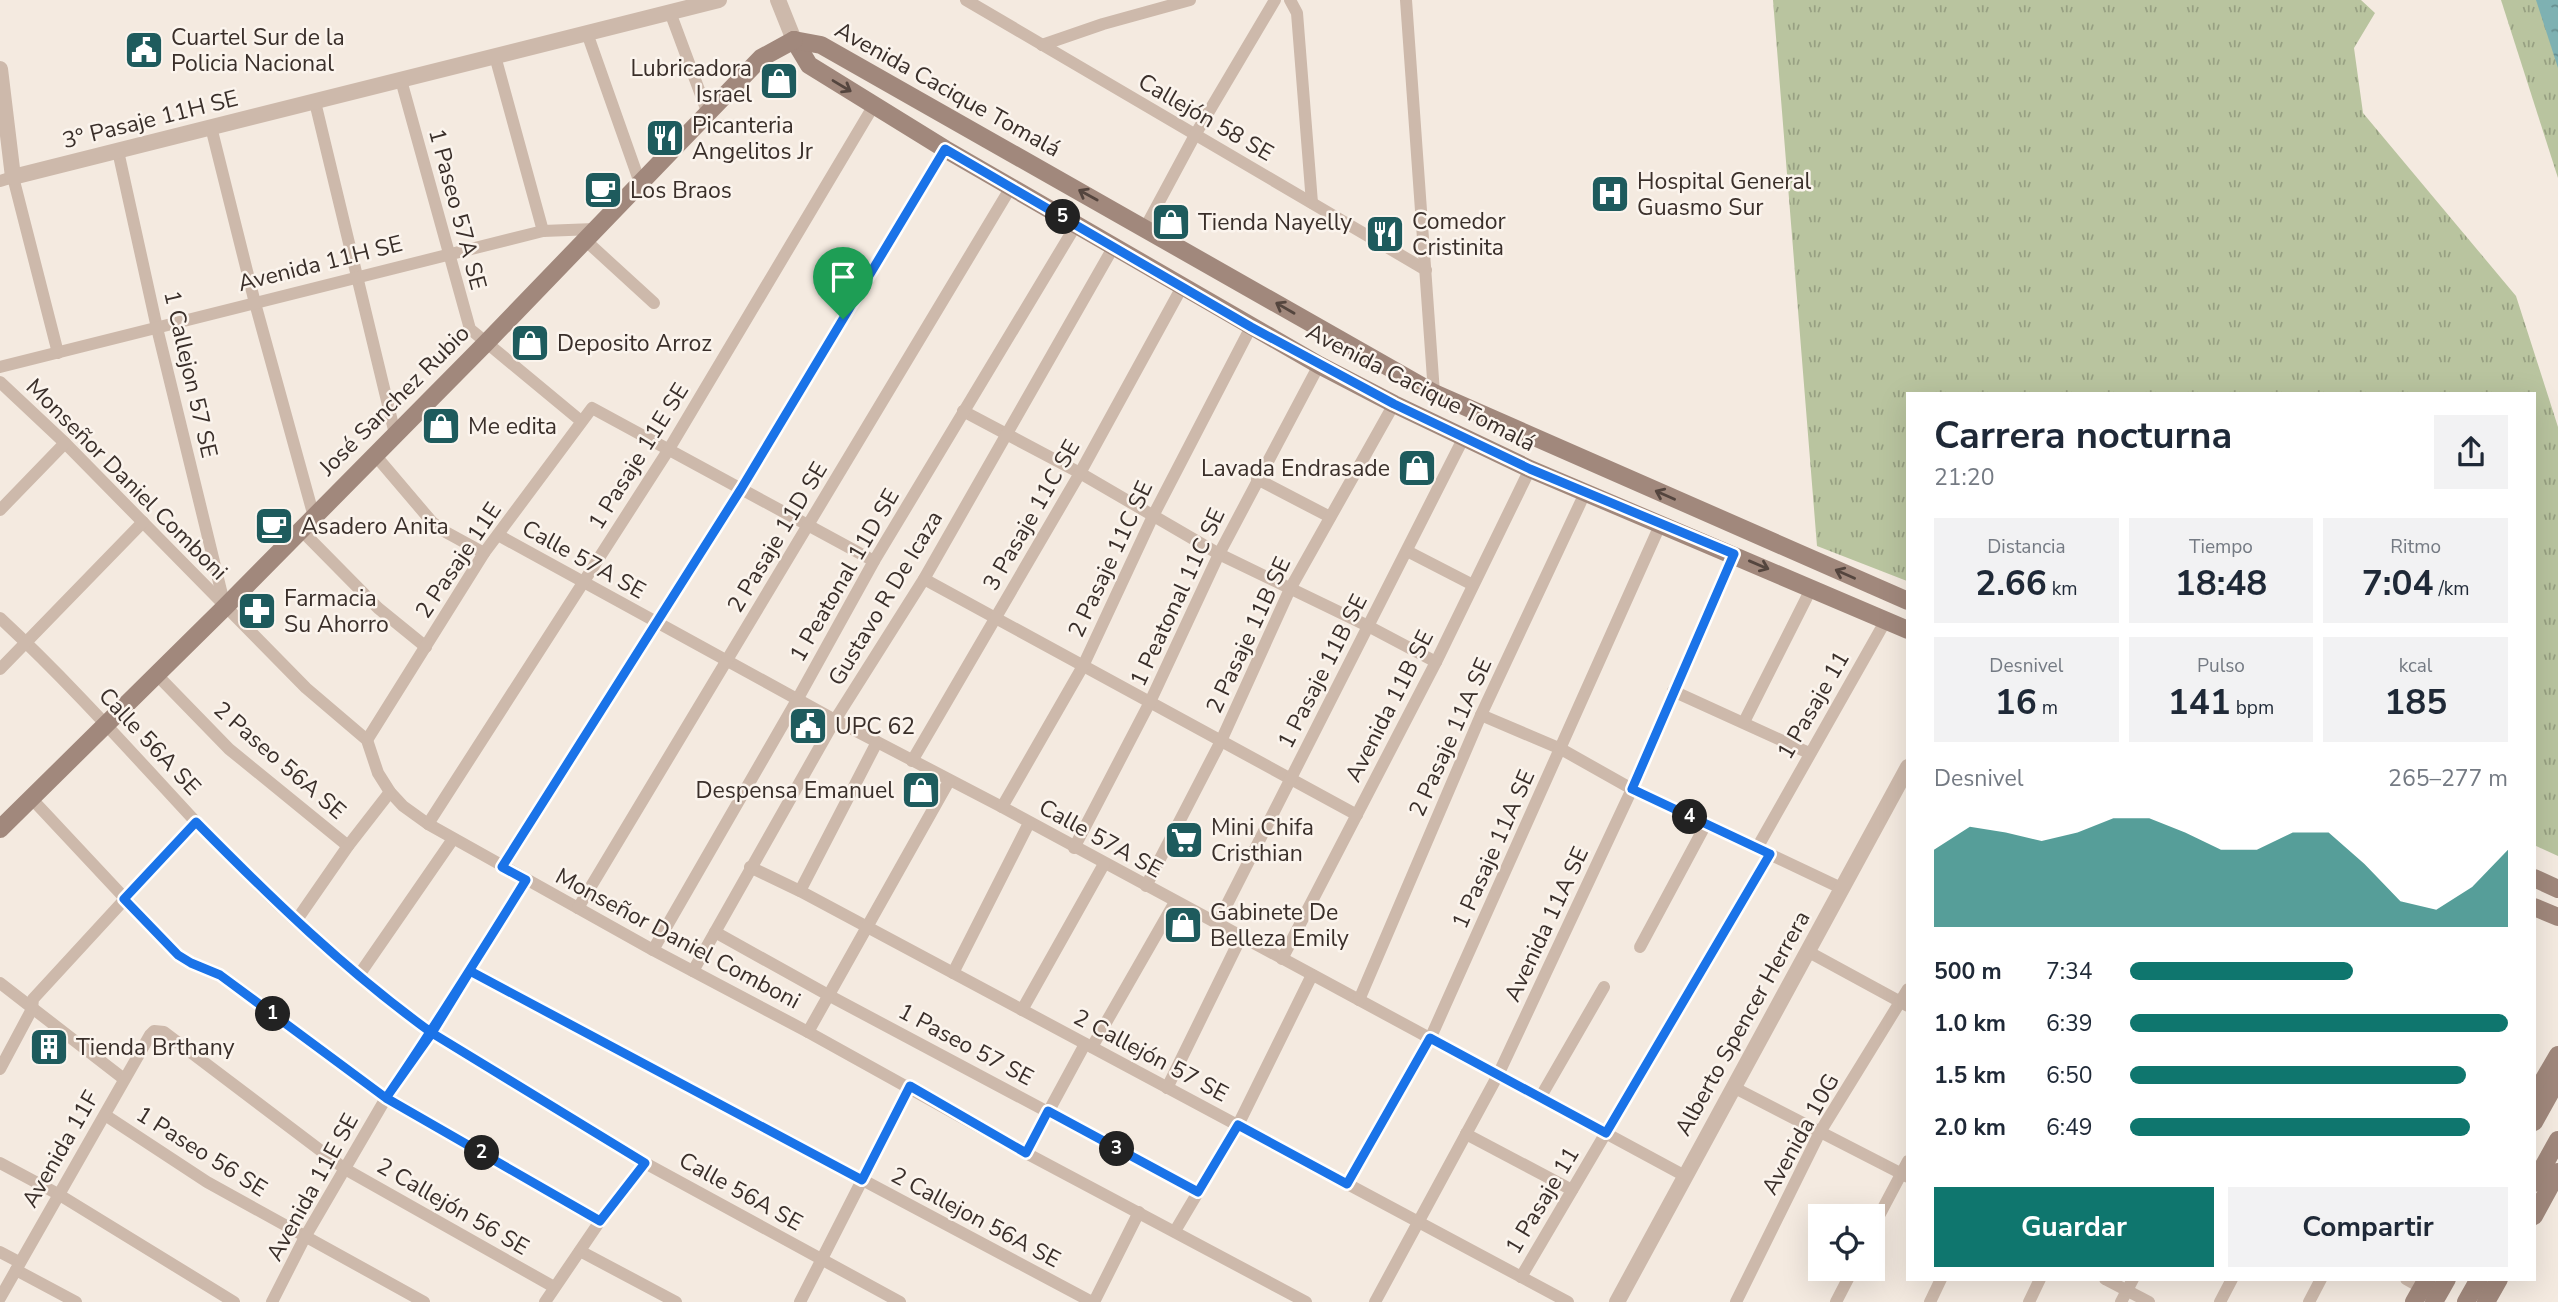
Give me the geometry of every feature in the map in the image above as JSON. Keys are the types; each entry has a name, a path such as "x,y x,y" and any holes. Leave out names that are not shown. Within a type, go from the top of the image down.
{"main road":[{"name":"Avenida Cacique Tomalá","path":"794,40 809,65 945,149 1319,365 1530,469 1906,628"},
{"name":"Avenida Cacique Tomalá","path":"794,40 821,45 1434,393 1906,600"},
{"name":"José Sanchez Rubio","path":"0,829 396,434 761,58 794,40"},
{"path":"2536,879 2558,889"},
{"path":"2536,907 2558,917"},
{"path":"2536,1093 2558,1055"},
{"path":"2536,1118 2558,1079"},
{"path":"2536,1178 2558,1140"},
{"path":"2536,1212 2558,1172"},
{"path":"2434,1302 2446,1281"},
{"path":"2466,1302 2478,1281"},
{"path":"2486,1302 2498,1281"}],"street":[{"name":"3° Pasaje 11H SE","path":"7,179 719,0"},
{"path":"778,0 794,40"},
{"name":"Callejón 58 SE","path":"965,0 1426,270"},
{"path":"1042,45 1103,24 1190,0"},
{"path":"1145,228 1195,135 1275,0"},
{"path":"1290,0 1297,13 1312,203"},
{"path":"1406,0 1434,393"},
{"path":"670,12 708,114"},
{"path":"587,33 639,183"},
{"path":"495,57 543,231"},
{"path":"1,79 7,179 58,353"},
{"name":"1 Paseo 57A SE","path":"401,80 470,328 581,421"},
{"path":"314,102 396,434"},
{"name":"1 Pasaje 11E SE","path":"428,824 669,449 874,105"},
{"path":"211,127 308,523 378,608 426,647"},
{"path":"502,867 741,489 945,149"},
{"name":"1 Callejon 57 SE","path":"118,151 157,328 225,607"},
{"name":"2 Pasaje 11D SE","path":"578,908 1011,187"},
{"name":"1 Peatonal 11D SE","path":"653,950 874,561 1076,225"},
{"name":"Avenida 11H SE","path":"0,367 543,231 589,234"},
{"path":"589,234 654,303"},
{"name":"Gustavo R De Icaza","path":"693,971 835,720 924,579 1114,246"},
{"name":"3 Pasaje 11C SE","path":"912,761 1080,473 1182,287"},
{"name":"2 Pasaje 11C SE","path":"1002,807 1083,666 1153,516 1251,327"},
{"name":"1 Peatonal 11C SE","path":"1074,848 1150,702 1257,479 1319,365"},
{"name":"Monseñor Daniel Comboni","path":"0,382 65,443 306,688 367,740 378,773 390,792 403,806 428,824 653,950 910,1086 1026,1153 1306,1302"},
{"name":"2 Pasaje 11B SE","path":"1146,886 1221,741 1290,589 1394,404"},
{"name":"2 Pasaje 11E","path":"367,740 484,553 592,408 669,449"},
{"path":"963,411 1080,473 1219,554 1436,662"},
{"name":"1 Pasaje 11B SE","path":"1217,924 1464,437"},
{"path":"0,510 65,443"},
{"path":"669,449 874,561"},
{"path":"375,455 432,522 484,553"},
{"name":"Avenida 11B SE","path":"1282,959 1436,662 1530,469"},
{"path":"1257,479 1330,517"},
{"name":"2 Pasaje 11A SE","path":"1359,1000 1481,715 1585,493"},
{"path":"0,669 143,522"},
{"name":"1 Pasaje 11A SE","path":"1347,1184 1430,1038 1661,523"},
{"name":"Calle 57A SE","path":"498,536 727,662 1002,807 1685,1176"},
{"path":"1407,551 1474,585"},
{"name":"Avenida 11A SE","path":"1375,1302 1498,1075 1632,789 1734,554"},
{"path":"924,579 1357,815"},
{"path":"1744,722 1812,587"},
{"name":"Calle 56A SE","path":"0,618 107,724 196,822 296,921 432,1033 645,1163 900,1302"},
{"name":"1 Pasaje 11","path":"1757,848 1886,620"},
{"name":"2 Paseo 56A SE","path":"157,675 229,749 348,846"},
{"path":"1673,691 1810,753"},
{"path":"1481,715 1561,749 1632,789 1842,888"},
{"path":"800,891 877,742"},
{"name":"Alberto Spencer Herrera","path":"1617,1302 1906,771"},
{"path":"808,1032 950,781"},
{"path":"296,921 348,846 390,792"},
{"path":"32,798 178,955 220,975 386,1098 600,1221"},
{"path":"0,1069 32,1009 33,999 196,822"},
{"path":"953,973 1029,822"},
{"path":"1640,947 1706,824"},
{"path":"359,975 453,839"},
{"name":"1 Pasaje 11","path":"1521,1277 1770,854"},
{"path":"1022,1010 1104,864"},
{"name":"2 Callejón 57 SE","path":"750,867 800,891 1568,1302"},
{"name":"Avenida 11E SE","path":"272,1302 305,1237 386,1098 432,1033 526,880"},
{"path":"1026,1153 1048,1111 1175,902"},
{"name":"1 Paseo 57 SE","path":"715,932 1198,1192"},
{"path":"1167,1088 1241,937"},
{"path":"1807,951 1904,1004"},
{"name":"2 Callejon 56A SE","path":"470,971 1093,1302"},
{"path":"1175,1231 1238,1125 1312,975"},
{"path":"0,983 124,1079"},
{"path":"1540,1098 1604,987"},
{"name":"Avenida 10G","path":"1736,1302 1820,1132 1904,1004"},
{"name":"Avenida 11F","path":"0,1298 150,1035 154,1031 164,1032"},
{"name":"2 Callejón 56 SE","path":"164,1032 345,1169 554,1287"},
{"path":"800,1302 910,1086"},
{"path":"1733,1087 1904,1175 1885,1207"},
{"name":"1 Paseo 56 SE","path":"105,1115 207,1182 424,1302"},
{"path":"1466,1134 1572,1190"},
{"path":"0,1163 58,1194 234,1302"},
{"path":"545,1302 600,1221 645,1163"},
{"path":"1093,1302 1139,1212"},
{"path":"580,1251 676,1302"},
{"path":"0,1252 17,1266 76,1302"},
{"path":"1836,1302 1847,1281"},
{"path":"1930,1302 1940,1281"},
{"path":"2029,1302 2039,1281"},
{"path":"2109,1281 2149,1302"},
{"path":"2220,1302 2231,1281"},
{"path":"2309,1302 2320,1281"}],"green space":[{"path":"1773,0 2361,0 2375,13 2354,48 2363,113 2516,296 2558,427 2558,856 2536,846 2536,392 1906,392 1906,581 1817,546"},
{"path":"2501,0 2558,0 2558,178"}],"water":[{"path":"2536,0 2558,0 2558,68"}],"place":[{"name":"Cuartel Sur de la Policia Nacional","path":"144,50"},
{"name":"Lubricadora Israel","path":"779,81"},
{"name":"Picanteria Angelitos Jr","path":"665,138"},
{"name":"Los Braos","path":"603,190"},
{"name":"Hospital General Guasmo Sur","path":"1610,194"},
{"name":"Tienda Nayelly","path":"1171,222"},
{"name":"Comedor Cristinita","path":"1385,234"},
{"name":"Deposito Arroz","path":"530,343"},
{"name":"Me edita","path":"441,426"},
{"name":"Lavada Endrasade","path":"1417,468"},
{"name":"Asadero Anita","path":"274,526"},
{"name":"Farmacia Su Ahorro","path":"257,611"},
{"name":"UPC 62","path":"808,726"},
{"name":"Despensa Emanuel","path":"921,790"},
{"name":"Mini Chifa Cristhian","path":"1184,840"},
{"name":"Gabinete De Belleza Emily","path":"1183,925"},
{"name":"Tienda Brthany","path":"49,1047"}],"route":[{"path":"843,319 741,489 502,867 526,880 498,926 432,1033 386,1098 220,975 178,955 124,899 196,822 296,921 404,1013 432,1033 645,1163 600,1221 386,1098 432,1033 470,971 862,1180 910,1086 1026,1153 1048,1111 1198,1192 1238,1125 1347,1184 1430,1038 1606,1133 1770,854 1632,789 1734,554 1530,469 1394,404 1251,327 945,149 843,319"}]}
